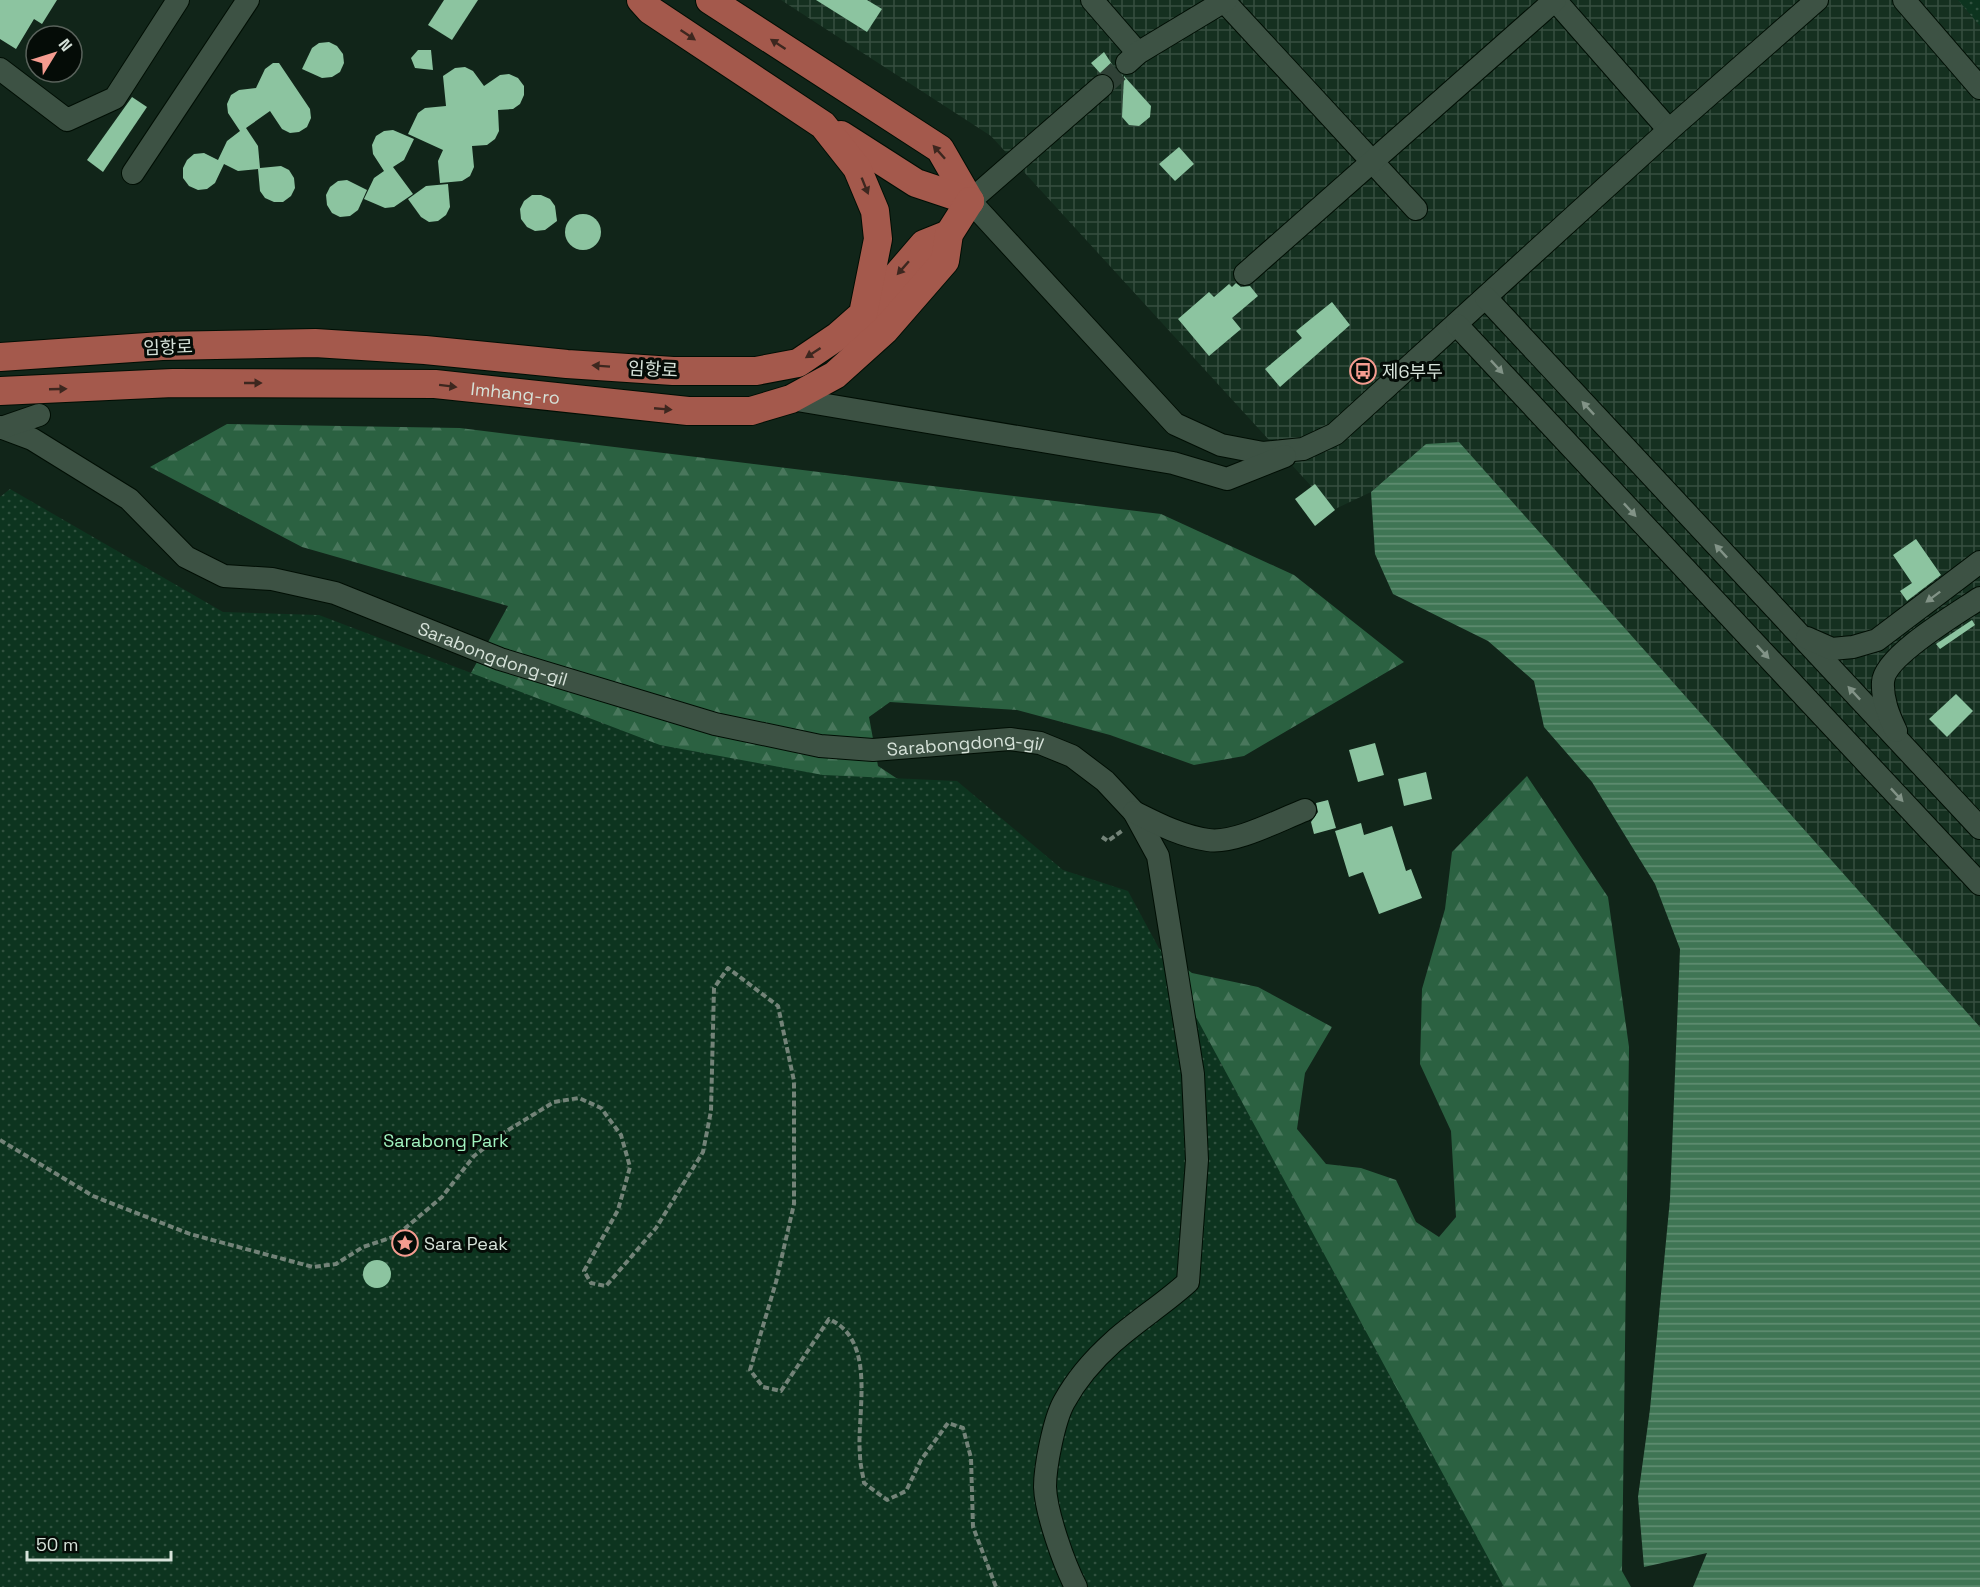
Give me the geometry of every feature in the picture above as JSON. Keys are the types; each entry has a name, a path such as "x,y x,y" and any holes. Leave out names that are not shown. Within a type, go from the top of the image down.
{"main road":[{"path":"641,0 651,10 916,183 970,201"},
{"path":"710,0 940,149 970,201"},
{"path":"824,125 857,168 875,211 878,239 863,314"},
{"name":"Imhang-ro","path":"0,391 173,383 435,384 688,411 751,411 791,399 835,375 885,330 945,261 949,234 970,201"},
{"path":"863,314 924,244 949,234"},
{"name":"임항로","path":"0,357 162,346 315,343 673,371 756,371 798,363 838,336 863,314"}],"street":[{"path":"0,69 67,120 115,98 178,0"},
{"path":"133,173 248,0"},
{"path":"1092,0 1133,58 1225,1 1416,209"},
{"path":"1245,274 1555,0 1669,130"},
{"path":"791,399 1173,463 1227,479 1335,434 1669,130 1817,0"},
{"path":"1904,0 1980,88"},
{"path":"1101,86 970,201 1175,423 1221,445 1263,453 1303,449"},
{"path":"1486,298 1980,828"},
{"path":"1457,325 1980,884"},
{"path":"1,428 39,415"},
{"name":"Sarabongdong-gil","path":"1,428 32,439 129,499 186,557 224,576 272,579 335,593 500,659 714,724 820,746 873,750 1010,739 1040,743 1072,756 1105,781 1134,812 1158,855 1193,1074 1197,1160 1188,1282 1159,1308 1113,1341 1081,1376 1062,1404 1045,1487 1065,1564 1076,1587"},
{"path":"1798,633 1832,649 1853,647 1877,640 1980,562"},
{"path":"1903,746 1885,709 1882,680 1895,659 1980,598"},
{"path":"1134,812 1170,830 1210,840 1240,835 1305,810"}],"path":[{"path":"0,1140 93,1196 190,1234 313,1267 336,1264 363,1247 396,1236 442,1197 474,1156 505,1132 554,1102 579,1098 601,1108 621,1135 630,1167 618,1210 584,1271 591,1283 606,1286 656,1228 703,1152 711,1111 714,988 728,968 778,1006 794,1081 794,1204 776,1281 750,1370 763,1387 781,1391 829,1319 840,1324 851,1340 859,1360 860,1455 864,1483 887,1500 906,1491 921,1460 948,1423 963,1428 972,1458 973,1527 996,1587"}],"shaded area":[{"path":"781,0 1980,0 1980,1027 1459,443 1426,444 1371,492 1333,510 991,136"},
{"path":"1459,442 1980,1027 1980,1587 1693,1587 1707,1553 1644,1567 1638,1497 1650,1409 1670,1199 1680,949 1655,884 1592,782 1544,727 1534,681 1488,641 1393,594 1375,554 1371,492 1426,444"}],"green space":[{"path":"1958,0 1980,0 1980,26"},
{"name":"Sarabong Park","path":"227,424 460,428 1161,514 1294,575 1404,662 1244,756 1194,765 1110,735 1017,710 890,702 869,717 878,766 937,805 1084,893 1192,973 1258,987 1332,1027 1305,1073 1297,1129 1326,1164 1361,1168 1396,1180 1416,1222 1439,1237 1456,1217 1451,1131 1420,1064 1422,989 1445,909 1452,852 1527,776 1608,897 1629,1047 1622,1571 1631,1587 0,1587 0,750 414,776 508,606 302,547 150,467"},
{"name":"Sarabong Park","path":"10,489 223,612 319,615 660,745 823,775 957,781 1063,870 1128,891 1504,1587 0,1587 0,497"}],"building":[{"path":"0,0 57,0 42,24 34,19 31,24 24,24 24,36 16,49 0,39"},
{"path":"444,0 478,0 452,40 428,25"},
{"path":"816,0 867,0 882,9 867,32"},
{"path":"329,42 337,46 343,54 344,63 340,72 332,77 322,78 302,69 312,48 319,43"},
{"path":"418,50 431,50 433,70 415,68 411,58"},
{"path":"1104,52 1117,72 1123,76 1115,82 1112,77 1100,73 1091,63"},
{"path":"273,63 279,63 310,109 311,118 307,127 299,132 290,133 282,129 270,111 246,128 258,146 260,168 281,166 289,170 294,178 295,188 291,196 283,202 274,202 265,198 260,191 258,169 238,171 224,164 215,183 207,189 198,190 189,186 183,178 183,168 187,160 194,154 204,153 218,160 227,141 240,131 228,113 227,104 231,95 239,90 256,88 265,69"},
{"path":"465,67 473,71 484,86 500,75 509,74 518,78 524,86 524,95 520,104 513,109 498,110 499,131 495,139 487,145 472,146 474,167 470,176 462,181 440,183 438,161 443,150 408,134 418,113 425,108 446,106 443,76 455,68"},
{"path":"1124,76 1151,106 1150,117 1139,126 1129,125 1122,117"},
{"path":"132,97 147,107 103,172 87,160"},
{"path":"393,130 414,139 404,160 393,167 413,194 394,207 385,208 364,199 374,178 384,171 373,154 372,145 376,136 384,131"},
{"path":"1179,147 1194,164 1175,181 1159,164"},
{"path":"347,180 367,190 358,210 350,216 340,217 332,213 327,205 326,195 330,187 338,181"},
{"path":"448,184 450,207 446,215 438,221 429,222 421,217 408,199 426,186"},
{"path":"532,195 541,195 550,199 555,206 557,221 545,230 535,231 527,227 521,219 520,209 524,201"},
{"path":"583,214 596,219 601,232 596,245 583,250 570,245 565,232 570,219"},
{"path":"1236,283 1241,287 1250,286 1258,296 1232,318 1241,329 1209,356 1178,319 1209,292 1214,297 1229,284 1232,287"},
{"path":"1332,302 1350,325 1280,387 1265,369 1302,338 1296,331"},
{"path":"1315,484 1335,510 1315,526 1295,499"},
{"path":"1916,539 1941,575 1907,601 1900,591 1912,583 1893,555"},
{"path":"1972,620 1975,625 1940,649 1936,644"},
{"path":"1956,694 1973,711 1947,737 1929,719"},
{"path":"1375,743 1384,775 1358,782 1349,750"},
{"path":"1426,772 1432,799 1404,806 1398,779"},
{"path":"1328,800 1336,828 1314,834 1311,822 1318,812 1316,803"},
{"path":"1361,823 1364,835 1392,826 1406,871 1411,869 1422,898 1379,914 1363,872 1349,877 1335,831"},
{"path":"377,1260 387,1264 391,1274 387,1284 377,1288 367,1284 363,1274 367,1264"}],"tunnel":[{"path":"1102,86 1127,63"}],"place":[{"name":"제6부두","path":"1363,371"},
{"name":"Sara Peak","path":"405,1243"}]}
